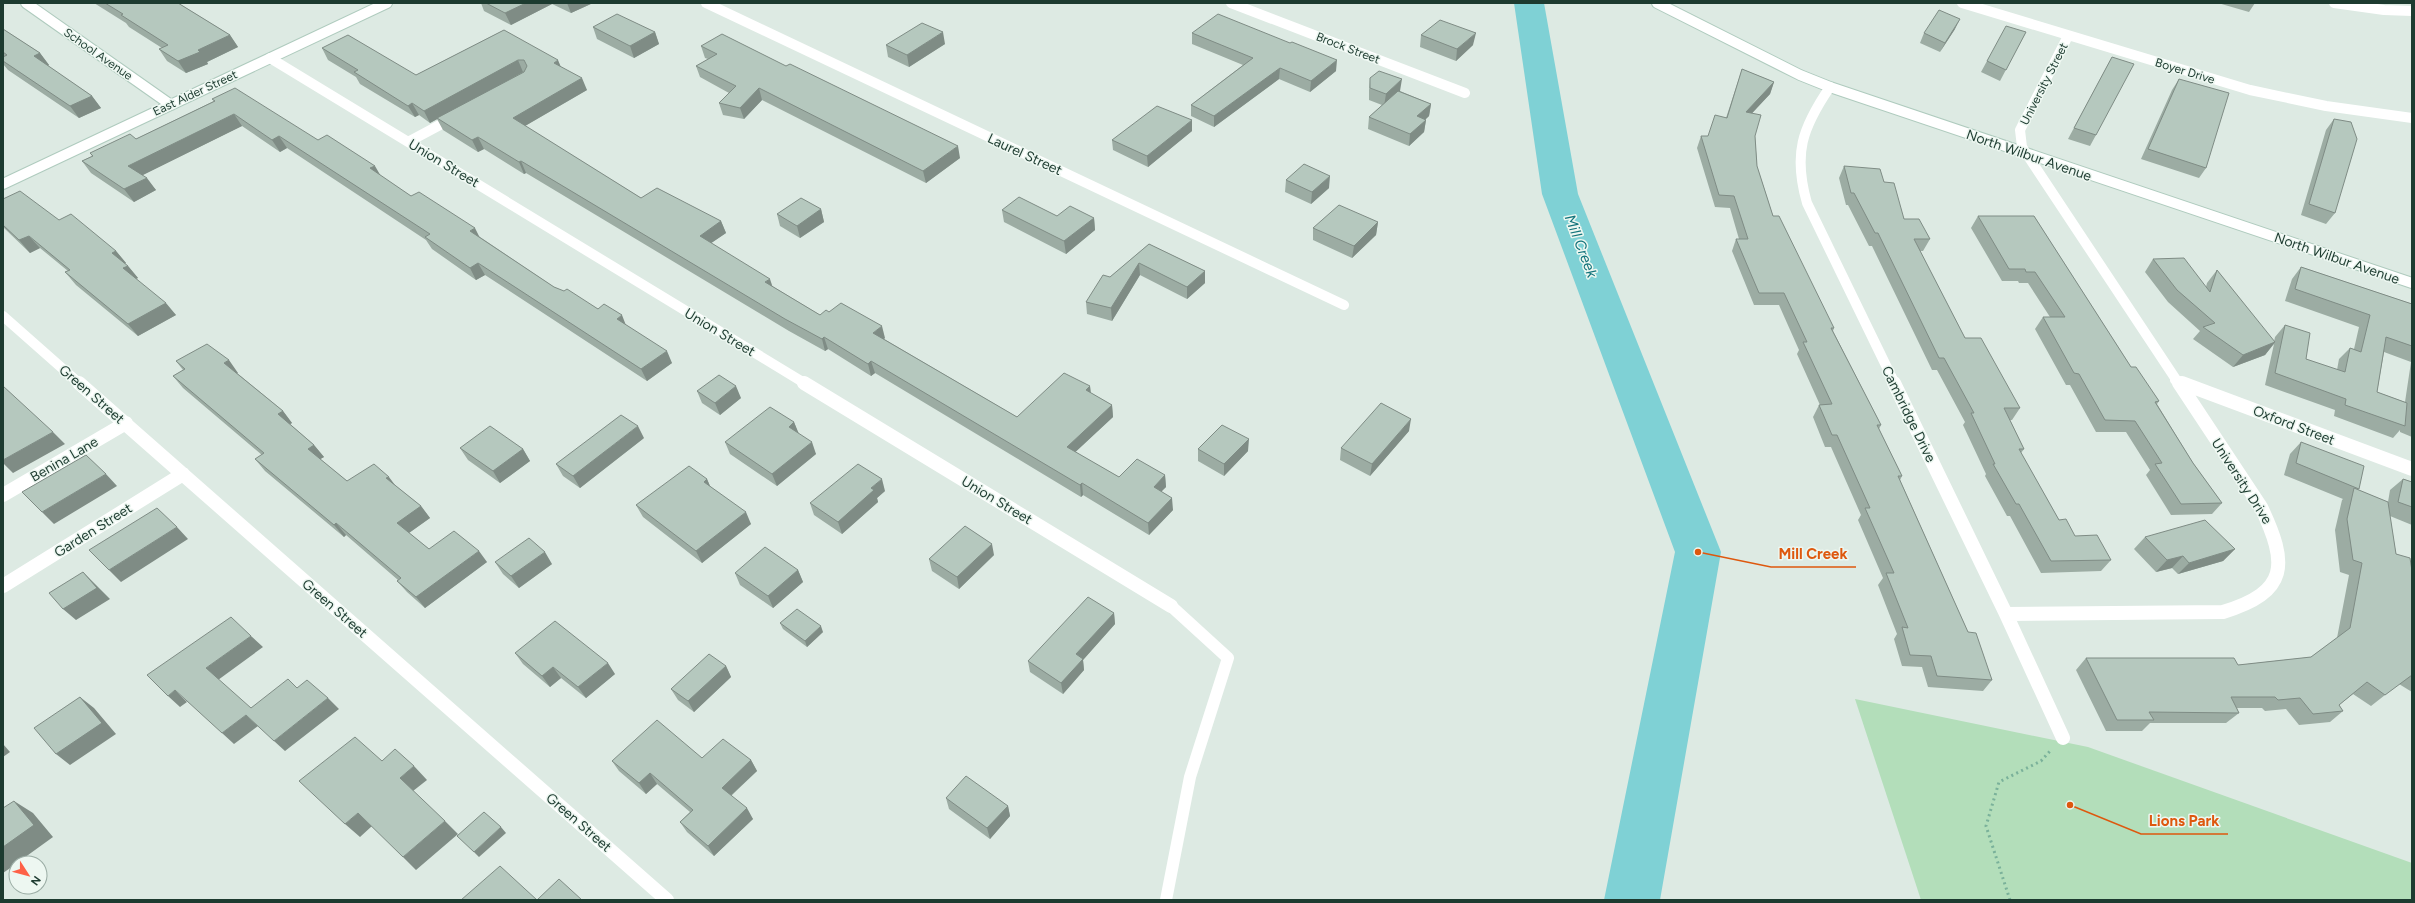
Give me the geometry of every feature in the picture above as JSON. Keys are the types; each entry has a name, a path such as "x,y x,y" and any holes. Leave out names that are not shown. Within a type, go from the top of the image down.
{"street":[{"name":"School Avenue","path":"26,3 171,105"},
{"name":"East Alder Street","path":"3,184 387,3"},
{"name":"Laurel Street","path":"706,3 1344,305"},
{"name":"Brock Street","path":"1231,3 1465,94"},
{"name":"North Wilbur Avenue","path":"1657,3 1830,87 2412,284"},
{"name":"Boyer Drive","path":"1962,3 2250,90 2326,106 2412,118"},
{"path":"2334,3 2384,10 2412,11"},
{"name":"University Street","path":"2026,154 2021,142 2020,130 2068,36"},
{"name":"Union Street","path":"270,58 1171,606"},
{"name":"Cambridge Drive","path":"1830,87 1806,123 1801,141 1799,161 1801,184 1807,203 2006,614 2063,738"},
{"path":"408,142 464,112"},
{"name":"University Drive","path":"2006,614 2223,612 2247,607 2263,595 2277,577 2281,558 2275,532 2261,507 2175,380 2026,154"},
{"name":"Green Street","path":"3,316 668,900"},
{"name":"Oxford Street","path":"2175,380 2412,469"},
{"name":"Benina Lane","path":"3,496 126,423"},
{"name":"Garden Street","path":"3,586 183,474"}],"lane":[{"path":"1166,900 1190,777 1228,658 1171,606"}],"path":[{"path":"2010,900 1986,826 1999,782 2041,761 2063,738"}],"green space":[{"path":"1855,699 2088,747 2412,863 2412,900 1921,900"}],"building":[{"path":"105,3 178,3 230,35 198,50 200,52 178,61 159,49 168,45"},
{"path":"486,3 526,3 505,13"},
{"path":"1939,10 1960,19 1945,43 1924,33"},
{"path":"617,14 655,32 630,46 593,27"},
{"path":"1218,14 1337,60 1311,81 1280,68 1214,116 1191,105 1253,58 1192,33"},
{"path":"1440,20 1476,33 1457,49 1421,35"},
{"path":"922,23 943,32 907,55 886,45"},
{"path":"2006,26 2026,32 2006,70 1987,61"},
{"path":"3,29 40,53 34,56 92,96 70,106 3,61 3,57 7,55 3,52"},
{"path":"504,30 558,60 554,63 582,78 513,118 641,198 657,188 721,221 700,236 770,279 765,282 820,315 826,310 829,312 841,303 882,326 873,333 1017,417 1064,373 1090,386 1086,390 1112,405 1067,447 1119,477 1137,459 1165,475 1154,487 1172,498 1148,523 1082,483 1080,485 871,361 868,364 824,337 822,339 785,319 521,161 519,162 478,137 472,140 437,118 524,72 527,66 524,60 518,60 424,111 412,103 408,106 354,72 358,70 322,48 348,35 416,75"},
{"path":"722,34 786,66 790,64 958,146 923,171 759,88 740,108 719,103 736,86 696,66 717,54 701,46"},
{"path":"2112,57 2134,64 2096,135 2074,128"},
{"path":"1742,69 1774,82 1746,112 1761,115 1755,136 1757,166 1773,216 1779,216 1834,328 1831,328 1881,425 1877,425 1902,476 1898,476 1968,632 1976,633 1992,680 1937,676 1931,656 1910,655 1902,627 1908,628 1886,573 1894,573 1865,508 1870,508 1837,435 1832,435 1819,405 1832,404 1803,342 1807,342 1784,293 1759,293 1736,239 1748,239 1734,196 1719,195 1701,136 1708,136 1715,115 1727,118"},
{"path":"1379,71 1402,79 1386,94 1370,88 1370,78"},
{"path":"2179,79 2229,93 2206,168 2148,149"},
{"path":"235,88 318,140 327,135 375,166 370,168 411,196 419,192 475,228 470,231 554,287 564,291 567,289 598,309 604,304 622,315 617,319 667,351 641,369 478,263 470,268 425,237 430,234 279,136 272,140 234,114 128,166 147,178 124,189 82,161 93,156 90,153 130,134 136,139 215,101 212,99"},
{"path":"1398,91 1431,104 1417,116 1426,120 1410,134 1369,117"},
{"path":"1157,106 1192,120 1147,156 1112,140"},
{"path":"2334,119 2351,122 2357,139 2335,213 2309,204"},
{"path":"1304,164 1330,176 1312,192 1286,180"},
{"path":"1844,166 1880,169 1884,182 1894,183 1904,219 1919,219 1930,239 1914,239 1965,338 1981,338 2020,408 2004,408 2024,449 2019,449 2059,520 2066,519 2075,536 2097,535 2111,560 2051,561 2019,504 2016,504 1993,464 1995,464 1971,413 1974,413 1944,358 1939,358 1878,233 1875,233 1854,193 1851,193"},
{"path":"20,191 59,220 71,214 116,251 112,253 128,266 123,268 166,303 128,324 65,272 70,270 29,236 19,240 3,225 3,199"},
{"path":"1019,197 1057,216 1070,206 1094,218 1064,241 1002,210"},
{"path":"801,198 821,209 797,226 777,214"},
{"path":"1339,205 1378,222 1354,246 1313,228"},
{"path":"1978,216 2034,216 2131,367 2136,367 2159,401 2155,402 2193,463 2222,503 2181,504 2155,464 2162,463 2135,421 2105,420 2079,374 2074,373 2043,317 2065,317 2035,272 2026,272 2025,269 2009,269"},
{"path":"1149,244 1205,271 1187,287 1139,263 1111,308 1086,302 1103,275 1110,277"},
{"path":"2184,258 2210,292 2217,270 2275,342 2243,355 2203,327 2215,323 2177,290 2153,259"},
{"path":"2301,267 2412,304 2412,346 2386,337 2377,392 2407,403 2405,426 2345,405 2346,399 2275,373 2285,325 2310,333 2306,359 2345,372 2350,348 2361,352 2370,315 2295,289"},
{"path":"207,344 229,360 224,363 283,411 278,414 314,445 308,449 347,481 374,464 389,477 386,478 421,506 397,523 429,549 454,531 479,551 416,597 397,581 401,578 336,523 334,525 255,459 264,453 173,376 185,369 176,361"},
{"path":"719,375 736,386 715,403 697,391"},
{"path":"3,386 53,432 3,460"},
{"path":"1381,403 1411,419 1372,464 1341,448"},
{"path":"770,407 794,422 789,427 812,442 772,474 725,442"},
{"path":"621,415 638,426 573,476 556,464"},
{"path":"1222,425 1249,439 1224,464 1198,449"},
{"path":"490,426 523,449 493,471 460,448"},
{"path":"2301,442 2364,466 2359,489 2296,463"},
{"path":"86,455 106,474 42,512 22,492"},
{"path":"858,464 882,479 871,488 874,490 838,522 810,503"},
{"path":"689,466 707,479 704,482 746,512 696,551 636,505"},
{"path":"2403,479 2412,482 2412,507 2398,502"},
{"path":"2354,488 2388,502 2396,554 2410,558 2412,571 2412,675 2385,695 2367,682 2339,705 2343,711 2313,714 2300,698 2278,700 2275,697 2231,697 2239,713 2149,712 2154,720 2117,720 2086,658 2234,658 2238,665 2311,657 2350,628 2362,563 2353,560 2347,519"},
{"path":"157,508 177,527 109,570 89,550"},
{"path":"2205,520 2235,549 2189,563 2183,556 2167,560 2145,537"},
{"path":"965,526 992,544 957,577 929,559"},
{"path":"529,538 545,552 511,576 495,562"},
{"path":"765,547 798,570 768,596 735,573"},
{"path":"83,572 97,588 63,609 49,593"},
{"path":"1088,597 1114,613 1076,654 1083,659 1061,683 1028,661"},
{"path":"797,609 821,626 805,641 780,623"},
{"path":"231,617 251,636 206,668 251,708 288,679 297,688 307,680 328,698 274,741 246,715 222,733 175,690 168,696 147,675"},
{"path":"555,621 608,663 578,687 553,667 542,676 515,653"},
{"path":"709,654 726,666 688,701 671,689"},
{"path":"80,697 102,723 56,754 34,728"},
{"path":"657,720 702,758 723,739 751,760 722,788 747,808 708,846 680,822 693,810 650,773 639,783 612,761"},
{"path":"355,737 382,761 395,749 414,766 400,778 445,821 403,857 358,813 345,824 299,781"},
{"path":"966,776 1008,806 987,828 946,798"},
{"path":"14,801 34,825 3,847 3,808"},
{"path":"484,812 501,827 474,852 457,836"},
{"path":"500,866 537,900 461,900"},
{"path":"559,879 582,900 537,900"}],"waterway":[{"name":"Mill Creek","path":"1529,3 1560,194 1698,552 1632,900"}],"place":[{"name":"Mill Creek","path":"1698,552"},
{"name":"Lions Park","path":"2070,805"}]}
